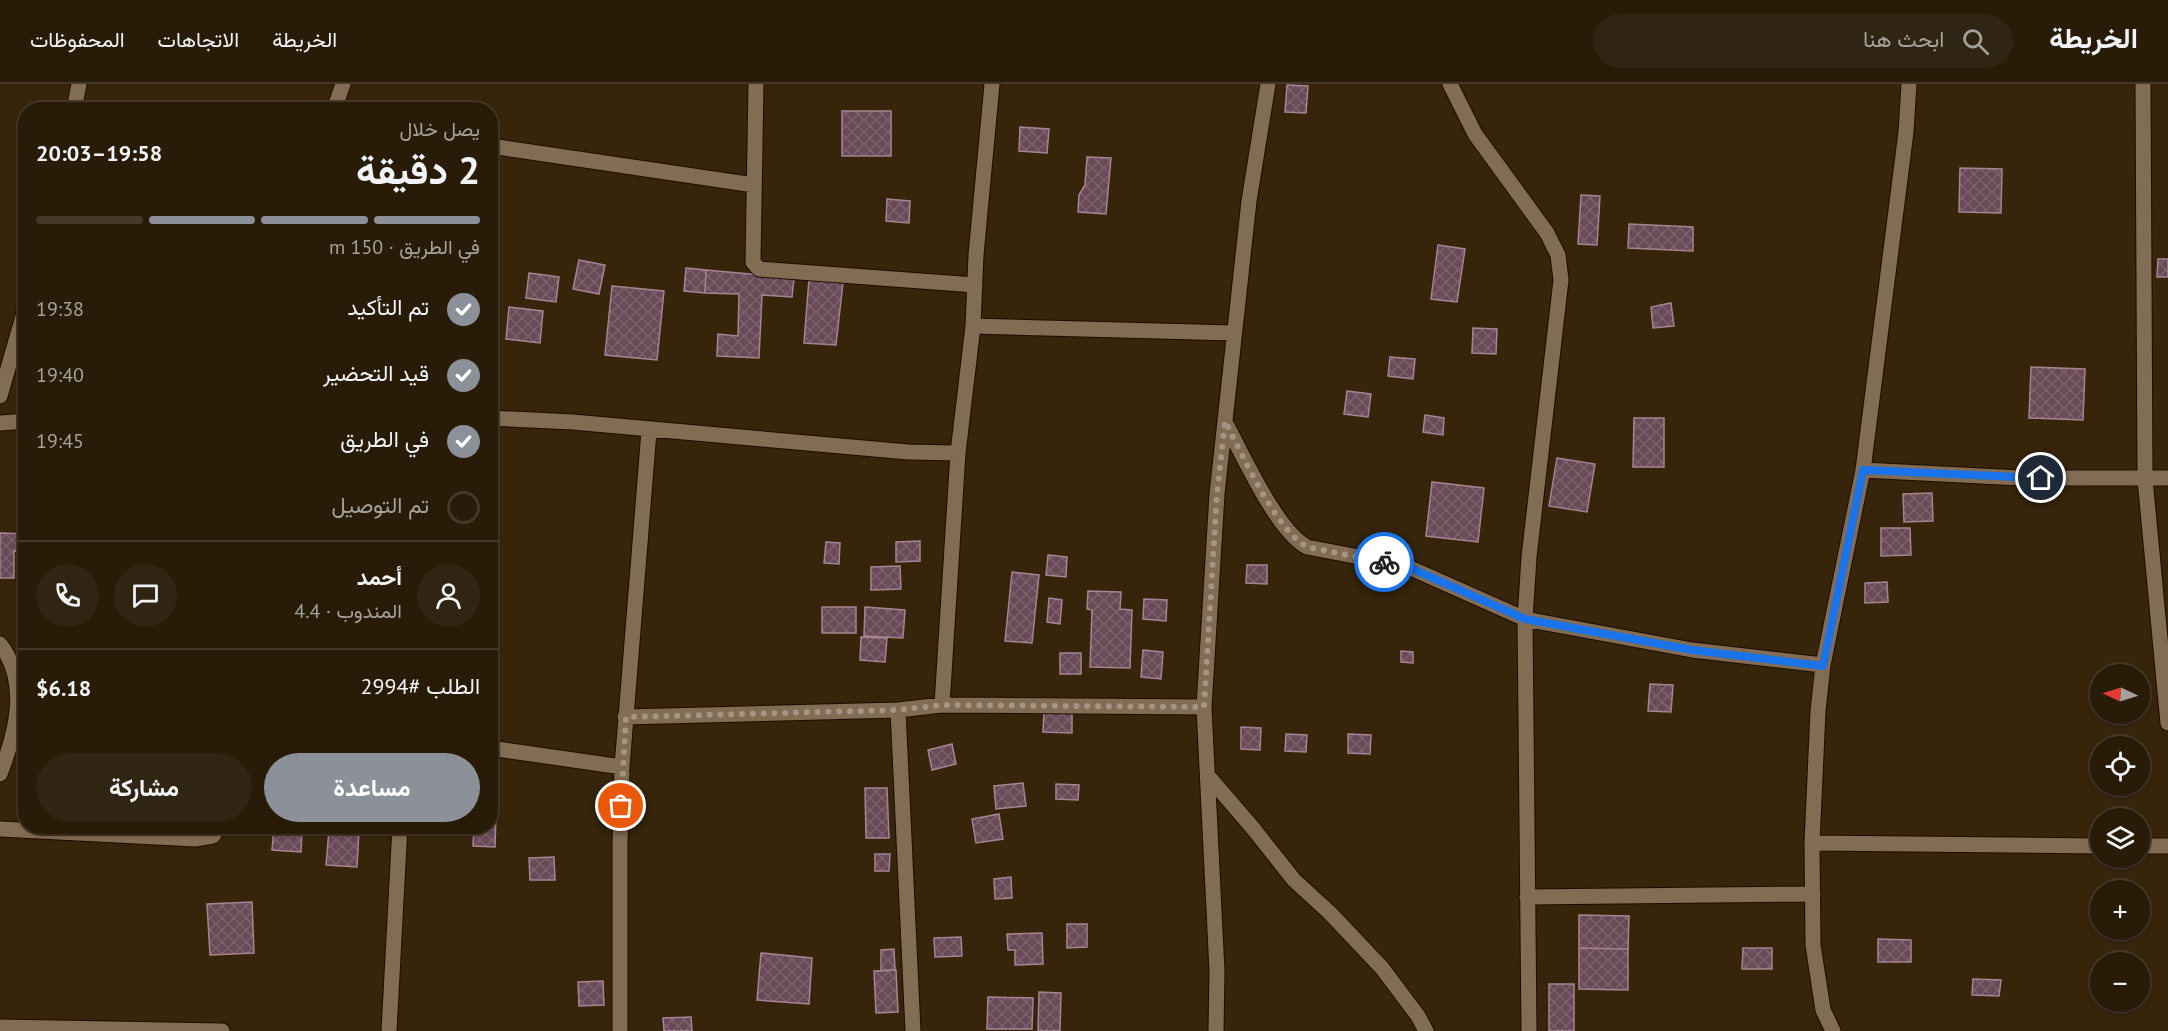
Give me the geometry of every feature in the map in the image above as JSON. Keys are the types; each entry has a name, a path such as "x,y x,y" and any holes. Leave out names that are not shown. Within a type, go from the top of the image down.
{"street":[{"path":"76,102 79,84"},
{"path":"337,102 343,84"},
{"path":"756,84 753,262 759,269 975,285"},
{"path":"942,705 958,453 973,326 992,84"},
{"path":"1216,1031 1217,971 1204,707 1217,494 1249,201 1268,84"},
{"path":"1450,84 1475,134 1547,233 1558,255 1561,280 1529,557 1525,619 1529,1031"},
{"path":"1833,1031 1823,1010 1813,945 1812,843 1818,711 1823,666 1863,470 1905,143 1909,84"},
{"path":"2143,84 2145,479 2168,723"},
{"path":"498,147 754,185"},
{"path":"973,326 1234,333"},
{"path":"0,396 18,334"},
{"path":"498,418 573,422 908,452 958,453"},
{"path":"1225,421 1276,514 1288,532 1307,547 1406,566 1525,619 1692,650 1823,666"},
{"path":"0,423 18,422"},
{"path":"620,1031 622,767 649,430"},
{"path":"1863,470 2020,478 2168,478"},
{"path":"0,644 16,674 17,701 16,723 0,774"},
{"path":"626,717 898,710 942,705 1204,707"},
{"path":"898,710 913,1031"},
{"path":"498,749 622,767"},
{"path":"1208,776 1294,880 1330,913 1382,968 1418,1016 1426,1031"},
{"path":"0,829 18,830"},
{"path":"98,834 195,839 214,834"},
{"path":"389,1031 400,834"},
{"path":"1812,843 2090,846"},
{"path":"2150,846 2168,846"},
{"path":"1527,897 1813,894"},
{"path":"0,1027 222,1031"}],"building":[{"path":"1287,85 1308,86 1306,113 1285,112"},
{"path":"842,111 891,111 891,156 842,156"},
{"path":"1020,127 1049,129 1047,153 1019,151"},
{"path":"1087,157 1111,158 1106,214 1078,212 1079,195 1085,185"},
{"path":"1960,168 2002,169 2001,213 1959,212"},
{"path":"1581,195 1600,196 1597,245 1578,244"},
{"path":"887,199 910,201 909,223 886,221"},
{"path":"1629,224 1693,227 1693,251 1628,248"},
{"path":"1438,245 1465,249 1457,302 1431,299"},
{"path":"2158,259 2168,259 2168,277 2157,277"},
{"path":"579,260 605,265 599,294 573,289"},
{"path":"686,268 706,270 705,293 684,291"},
{"path":"706,270 794,278 792,297 762,295 759,358 717,356 718,334 738,336 739,294 705,293"},
{"path":"529,273 559,277 556,302 526,298"},
{"path":"809,279 843,282 836,345 804,343"},
{"path":"612,286 664,291 657,360 605,355"},
{"path":"1671,303 1674,326 1653,328 1651,307"},
{"path":"509,307 543,311 540,343 506,339"},
{"path":"1473,328 1497,329 1496,354 1472,353"},
{"path":"1390,357 1415,359 1413,379 1388,376"},
{"path":"2031,367 2085,369 2083,420 2029,418"},
{"path":"1347,391 1371,394 1368,417 1344,414"},
{"path":"1425,415 1444,418 1443,435 1423,432"},
{"path":"1634,418 1664,418 1664,467 1633,467"},
{"path":"1557,458 1595,464 1587,512 1549,506"},
{"path":"1432,482 1484,488 1478,542 1426,536"},
{"path":"1932,493 1933,521 1904,522 1903,494"},
{"path":"1881,528 1910,528 1911,555 1881,556"},
{"path":"0,533 18,534 18,551 14,551 14,578 0,578"},
{"path":"920,541 920,561 896,562 896,542"},
{"path":"826,542 840,543 839,564 824,563"},
{"path":"1048,555 1067,557 1066,577 1046,575"},
{"path":"1247,565 1267,565 1267,584 1246,583"},
{"path":"900,566 901,589 871,590 871,567"},
{"path":"1012,572 1039,575 1032,643 1005,641"},
{"path":"1887,582 1888,602 1865,603 1865,583"},
{"path":"1088,591 1121,592 1120,609 1132,610 1130,668 1090,667 1092,610 1087,609"},
{"path":"1049,598 1062,600 1060,624 1047,622"},
{"path":"1144,599 1167,600 1166,621 1143,619"},
{"path":"822,607 856,607 856,633 822,633"},
{"path":"865,607 905,610 903,638 864,636"},
{"path":"861,637 887,638 885,662 860,660"},
{"path":"1143,650 1163,652 1161,679 1141,677"},
{"path":"1401,651 1413,652 1413,663 1401,662"},
{"path":"1060,653 1081,653 1081,674 1060,674"},
{"path":"1650,684 1673,685 1671,712 1648,711"},
{"path":"1044,710 1072,711 1072,733 1043,732"},
{"path":"1241,727 1261,728 1260,750 1241,749"},
{"path":"1286,734 1307,735 1306,752 1285,751"},
{"path":"1348,734 1371,735 1370,754 1348,753"},
{"path":"952,744 956,764 932,770 928,750"},
{"path":"1023,783 1026,806 996,809 994,786"},
{"path":"1056,784 1079,785 1078,800 1056,799"},
{"path":"865,788 887,788 889,838 866,838"},
{"path":"999,814 1003,839 976,843 972,819"},
{"path":"273,834 302,834 301,852 272,850"},
{"path":"329,834 359,834 357,867 326,865"},
{"path":"474,834 495,834 495,847 473,846"},
{"path":"875,854 890,854 889,871 875,871"},
{"path":"554,857 555,880 530,880 529,858"},
{"path":"1011,877 1012,898 995,899 994,879"},
{"path":"252,902 254,953 210,955 207,904"},
{"path":"1579,915 1629,916 1628,949 1579,948"},
{"path":"1067,924 1087,924 1087,947 1067,948"},
{"path":"1042,933 1043,964 1015,965 1015,950 1008,950 1007,934"},
{"path":"961,937 962,956 935,957 934,938"},
{"path":"1878,939 1911,940 1911,962 1878,962"},
{"path":"1579,948 1628,949 1628,990 1579,989"},
{"path":"1743,948 1772,948 1772,969 1742,969"},
{"path":"894,949 895,970 881,971 881,950"},
{"path":"761,953 812,958 809,1004 757,1000"},
{"path":"896,970 898,1012 876,1013 874,971"},
{"path":"1973,979 2001,980 1999,996 1972,995"},
{"path":"603,981 604,1005 579,1006 578,982"},
{"path":"1549,984 1574,984 1574,1031 1549,1031"},
{"path":"1039,992 1061,993 1060,1031 1038,1031"},
{"path":"988,997 1033,998 1032,1029 987,1029"},
{"path":"691,1017 692,1031 664,1031 663,1018"}],"way so far":[{"path":"621,806 626,717 898,710 942,705 1204,707 1217,494 1225,421 1276,514 1288,532 1298,541 1307,547 1384,562"}],"route":[{"path":"1384,562 1406,566 1525,619 1692,650 1823,666 1863,470 2041,478"}]}
